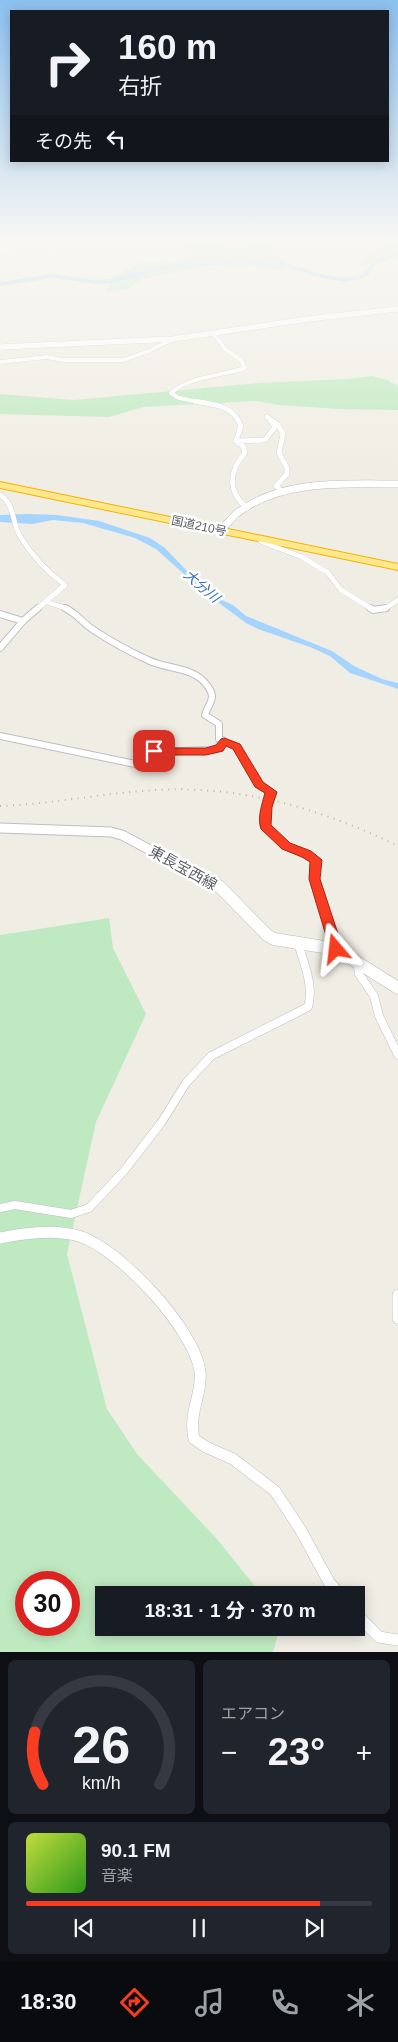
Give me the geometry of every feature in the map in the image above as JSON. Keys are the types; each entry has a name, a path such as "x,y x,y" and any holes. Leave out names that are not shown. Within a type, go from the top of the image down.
{"highway":[{"name":"国道210号","path":"0,486 398,567"}],"main road":[{"path":"0,347 174,339 316,318"},
{"path":"220,531 232,517 282,492 313,486 398,484"},
{"name":"東長宝西線","path":"0,828 111,832 122,835 219,886 267,935 274,939 336,949 398,988"}],"street":[{"path":"214,334 225,349 240,360 245,368 190,382 173,390 171,393 180,398 230,410 241,423 236,441"},
{"path":"0,362 47,357 63,360 126,359 149,352 174,339"},
{"path":"47,357 53,345"},
{"path":"236,441 266,440 275,427 267,417 278,425 284,436 279,449 279,457 287,471 284,479 276,486 282,492"},
{"path":"236,441 243,446 245,453 235,464 233,484 238,502 247,508"},
{"path":"0,495 8,500 20,536 43,568 64,583 62,588 47,602 23,621 0,648"},
{"path":"262,539 261,541 265,543 302,557 326,572 341,590 373,610 383,610 398,600"},
{"path":"47,602 74,613 86,624 151,662 200,678 207,685 213,696 212,705 205,712 205,715 219,724 219,738 237,747 259,784 271,792 265,826 286,846 316,860 314,879 336,949"},
{"path":"0,614 23,621"},
{"path":"0,736 140,765 144,756 154,751 206,751 220,748 224,742"},
{"path":"0,1208 15,1205 71,1214 89,1208 123,1172 161,1123 186,1083 211,1056 308,1006 311,1000 309,982 298,943"},
{"path":"360,964 358,967 359,974 374,996 379,1016 398,1055"},
{"path":"0,1238 26,1233 64,1234 86,1238 112,1254 138,1277 168,1313 194,1354 200,1373 190,1427 194,1439 233,1459 275,1491 300,1529 332,1586"},
{"path":"398,1295 398,1318"},
{"path":"365,1623 379,1637 398,1640"}],"green space":[{"path":"372,376 387,380 398,386 398,410 338,409 279,405 256,401 143,407 109,417 0,414 0,394 74,400 259,383"},
{"path":"109,918 113,948 146,1014 96,1122 67,1254 107,1409 137,1454 217,1539 255,1586 95,1586 95,1636 278,1636 273,1652 0,1652 0,935"}],"water":[{"name":"大分川","path":"0,515 57,515 99,521 150,538 165,548 186,570 199,578 215,597 233,605 246,616 332,651 354,666 382,679 398,683 398,689 350,673 330,656 246,623 204,592 156,549 135,538 83,523 53,520 32,524 0,522"}],"railway":[{"path":"0,806 156,790 188,789 219,791 280,802 310,811 340,821 398,846"}],"route":[{"path":"154,751 216,750 224,742 237,747 247,767 259,784 271,792 264,819 265,826 286,846 316,860 314,879 336,949"}]}
